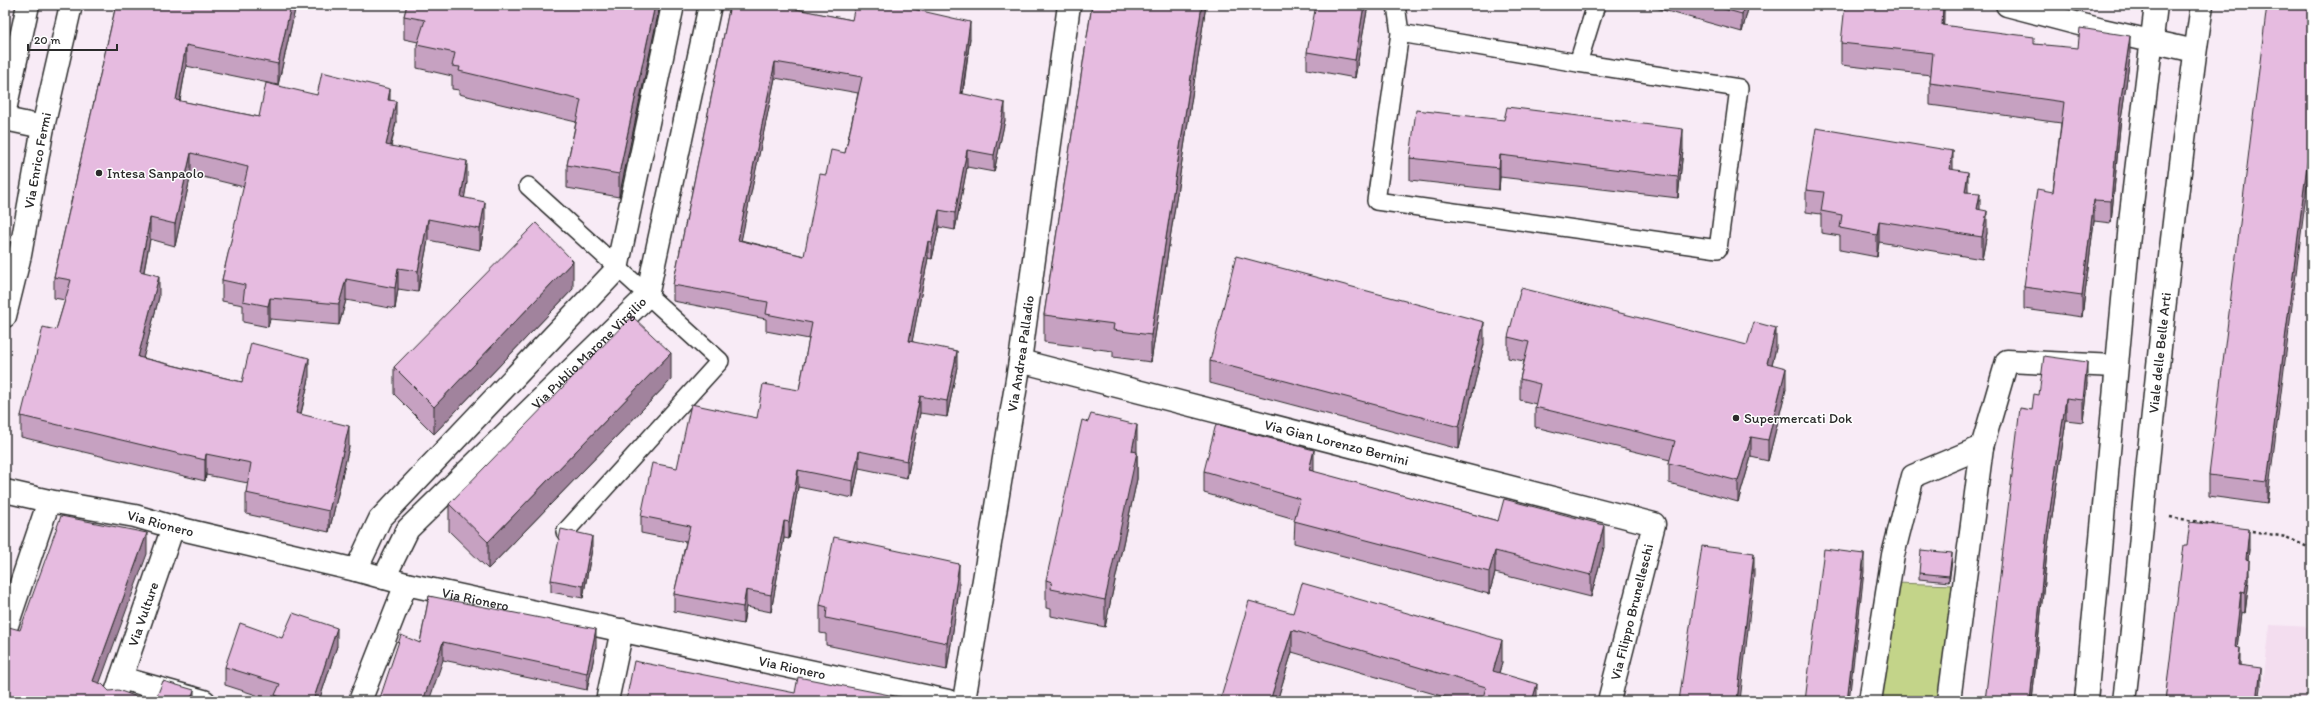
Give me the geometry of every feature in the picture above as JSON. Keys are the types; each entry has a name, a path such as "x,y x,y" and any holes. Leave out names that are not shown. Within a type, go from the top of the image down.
{"street":[{"path":"5,110 28,5"},
{"name":"Via Enrico Fermi","path":"5,316 20,255 43,127 71,5"},
{"path":"356,570 380,519 617,269 673,5"},
{"name":"Via Publio Marone Virgilio","path":"384,578 408,529 647,296 710,5"},
{"name":"Via Andrea Palladio","path":"964,701 1020,361 1069,5"},
{"path":"2007,5 2150,42 2195,51"},
{"path":"2086,701 2116,366 2150,42 2156,5"},
{"name":"Viale delle Belle Arti","path":"2124,701 2132,638 2143,512 2175,212 2202,5"},
{"path":"5,119 43,127"},
{"name":"Via Gian Lorenzo Bernini","path":"1020,361 1654,524"},
{"path":"1949,701 1982,446 2007,361 2116,366"},
{"path":"1870,701 1893,555 1913,476 1982,446"},
{"name":"Via Rionero","path":"5,490 49,501 135,516 173,527 356,570 406,584 948,701"},
{"path":"5,631 49,501"},
{"name":"Via Filippo Brunelleschi","path":"1609,701 1654,524"},
{"name":"Via Vulture","path":"113,701 173,527"},
{"path":"360,701 406,584"},
{"path":"607,701 622,630"},
{"path":"121,678 204,701"}],"lane":[{"path":"1396,5 1400,33 1376,201 1718,248 1739,88 1400,33"},
{"path":"1578,63 1596,5"},
{"path":"528,186 617,269 720,361 565,532"}],"path":[{"path":"2143,512 2226,527"},
{"path":"2241,529 2286,537 2312,549"}],"shaded area":[{"path":"2270,625 2312,627 2312,701 2261,701"}],"green space":[{"path":"1896,583 1953,585 1938,701 1880,701"}],"building":[{"path":"116,5 291,5 278,64 186,45 176,100 259,117 266,83 317,95 322,72 390,89 388,100 396,101 386,145 467,161 461,197 485,202 480,229 428,219 418,271 398,268 395,288 346,279 339,304 270,298 268,306 243,301 245,285 222,280 248,167 191,153 175,224 150,218 140,271 159,276 138,357 242,382 251,343 309,358 296,413 349,426 329,511 246,493 251,463 206,454 205,460 21,416 43,327 56,330 71,280 54,277"},
{"path":"407,5 655,5 619,174 567,165 581,100 459,71 460,67 452,66 455,53 417,45 425,20 404,16"},
{"path":"730,5 786,5 786,7 852,20 855,5 914,5 913,9 970,22 960,93 1005,103 994,155 967,150 955,213 939,210 932,242 928,241 909,341 957,351 947,401 920,396 907,461 859,451 853,481 798,470 789,522 784,521 771,595 746,590 743,607 674,594 690,526 641,516 652,463 677,468 691,404 757,418 763,384 799,390 812,323 766,314 768,302 673,285","holes":["775,62 862,77 845,153 831,150 826,175 820,174 804,256 738,240"]},
{"path":"1092,5 1202,5 1151,335 1113,330 1114,324 1044,315"},
{"path":"1316,5 1364,5 1355,60 1307,52"},
{"path":"1709,5 1744,5 1742,14"},
{"path":"1845,5 1943,5 1942,25 2034,37 2034,44 2078,48 2080,28 2130,36 2120,105 2111,201 2094,200 2082,295 2024,287 2037,189 2053,192 2064,102 1930,83 1933,53 1841,43"},
{"path":"2267,5 2312,5 2312,125 2267,482 2209,475"},
{"path":"1507,107 1683,129 1678,177 1500,155 1499,168 1410,158 1416,110 1504,120"},
{"path":"1816,128 1953,151 1950,169 1968,172 1965,192 1980,193 1977,209 1987,211 1982,237 1879,221 1877,235 1840,228 1842,215 1821,211 1824,192 1806,190"},
{"path":"536,223 573,261 434,407 394,367"},
{"path":"1236,256 1484,322 1459,427 1210,361"},
{"path":"1521,288 1747,345 1754,322 1776,328 1767,363 1786,368 1768,440 1751,437 1738,481 1669,463 1675,441 1535,407 1540,384 1520,379 1529,342 1508,337"},
{"path":"632,316 671,353 488,542 449,504"},
{"path":"2044,356 2087,362 2083,400 2066,398 2047,531 2030,701 1985,701 2020,408 2032,410 2034,394 2039,395"},
{"path":"1091,414 1137,425 1132,451 1137,452 1105,600 1051,589 1052,582 1046,580 1082,420 1088,422"},
{"path":"1216,424 1314,450 1309,470 1498,521 1504,499 1604,525 1591,575 1495,551 1489,572 1294,521 1300,499 1204,471"},
{"path":"61,516 147,533 93,681 102,684 109,691 118,690 148,701 5,701 5,626 20,630"},
{"path":"2190,522 2249,529 2246,559 2249,560 2248,575 2245,592 2241,591 2235,647 2240,648 2238,665 2261,668 2257,701 2165,701 2184,545 2187,545"},
{"path":"561,529 592,536 583,586 551,580"},
{"path":"834,537 959,564 947,643 826,618 827,607 820,605"},
{"path":"1702,546 1754,553 1737,701 1679,701"},
{"path":"1824,549 1864,554 1847,701 1805,701"},
{"path":"1921,550 1952,553 1949,576 1919,573"},
{"path":"1302,583 1502,640 1493,671 1537,684 1532,701 1482,701 1486,687 1292,630 1270,701 1220,701 1249,601 1293,613"},
{"path":"429,596 596,629 587,673 443,642 423,701 379,701 401,635 420,643"},
{"path":"293,613 337,628 313,701 292,701 275,695 280,684 225,667 240,623 282,638"},
{"path":"2312,654 2312,691 2310,691"},
{"path":"634,661 795,693 798,677 920,701 626,701"},
{"path":"163,681 194,690 190,701 155,701"}],"place":[{"name":"Intesa Sanpaolo","path":"99,173"},
{"name":"Supermercati Dok","path":"1736,418"}]}
